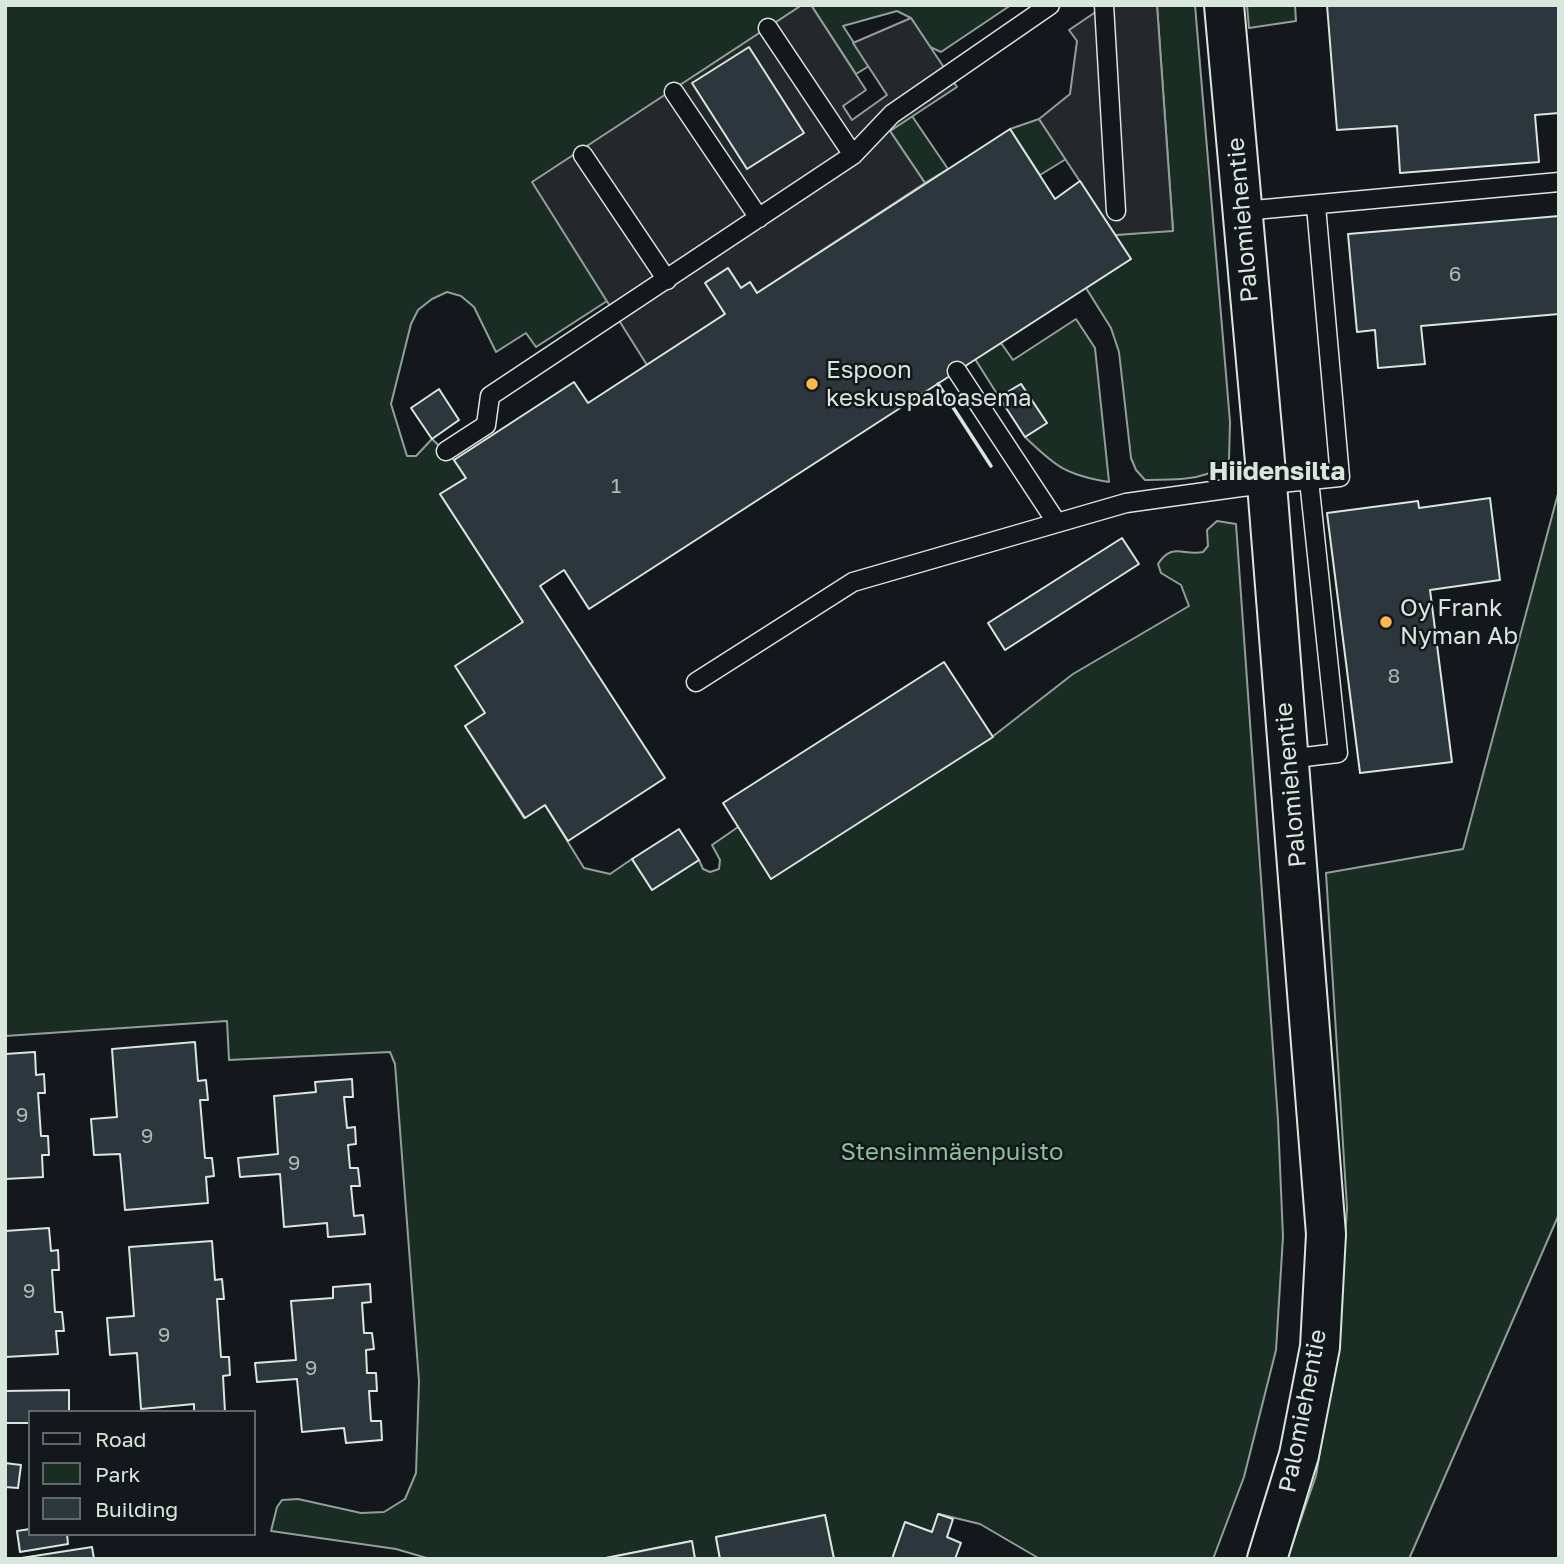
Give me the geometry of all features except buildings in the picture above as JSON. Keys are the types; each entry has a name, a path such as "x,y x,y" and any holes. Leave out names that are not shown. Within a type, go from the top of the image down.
{"street":[{"name":"Palomiehentie","path":"1224,5 1267,484 1326,1234 1320,1347 1299,1455 1267,1559"}],"lane":[{"path":"446,451 486,425 489,396 853,155 892,114 1050,5"},
{"path":"1104,5 1116,211"},
{"path":"768,28 853,155"},
{"path":"674,92 759,218"},
{"path":"583,155 667,280"},
{"path":"1242,211 1559,181"},
{"path":"696,682 853,582 1126,503 1340,477 1316,206"},
{"path":"957,371 1057,523"},
{"path":"1288,759 1338,753 1308,480"}],"green space":[{"name":"Stensinmäenpuisto","path":"5,5 802,5 533,182 607,301 536,347 526,333 496,352 474,307 461,296 447,292 432,299 418,310 411,324 391,404 407,456 416,456 432,439 454,460 466,478 440,494 523,622 485,713 465,726 524,818 545,805 584,868 610,874 632,859 652,890 699,860 703,869 710,872 719,869 720,860 712,845 738,827 992,737 1073,674 1189,606 1181,585 1161,573 1158,564 1168,553 1203,552 1208,546 1207,530 1217,521 1236,524 1278,1120 1283,1237 1276,1350 1244,1477 1213,1559 1040,1559 980,1524 939,1514 932,1532 905,1523 892,1559 834,1559 825,1515 716,1537 720,1559 695,1559 691,1541 601,1559 430,1559 396,1549 271,1531 277,1507 282,1500 298,1499 361,1513 384,1512 405,1499 416,1473 419,1381 395,1064 390,1052 229,1060 227,1021 5,1036"},
{"path":"811,5 1011,5 941,52 930,47 911,18 897,11 843,26 869,66 856,74"},
{"path":"1157,5 1195,5 1230,422 1229,460 1220,467 1210,473 1190,478 1145,480 1136,470 1131,458 1119,352 1111,328 1086,288 1131,259 1115,235 1173,230"},
{"path":"1247,5 1295,5 1296,21 1249,28"},
{"path":"912,116 948,169 925,183 890,131"},
{"path":"1039,119 1066,159 1040,175 1010,129"},
{"path":"1076,319 1095,348 1109,482 1062,468 1025,437 1047,423 1021,384 999,397 975,359 1001,343 1013,360"},
{"path":"1559,490 1559,1214 1409,1559 1287,1559 1316,1476 1339,1329 1347,1208 1326,873 1463,849"}],"shaded area":[{"path":"802,5 811,5 866,90 843,106 852,120 887,95 853,43 911,18 957,87 890,131 925,183 757,293 750,282 741,288 728,268 706,282 725,314 647,365 532,182"},
{"path":"1106,5 1157,5 1173,231 1115,235 1039,119 1070,94 1077,41 1069,30"}],"wall":[{"path":"938,384 991,466"}],"place":[{"name":"Espoon keskuspaloasema","path":"812,384"},
{"name":"Oy Frank Nyman Ab","path":"1386,622"}],"district":[{"name":"Hiidensilta","path":"1277,472"}]}
